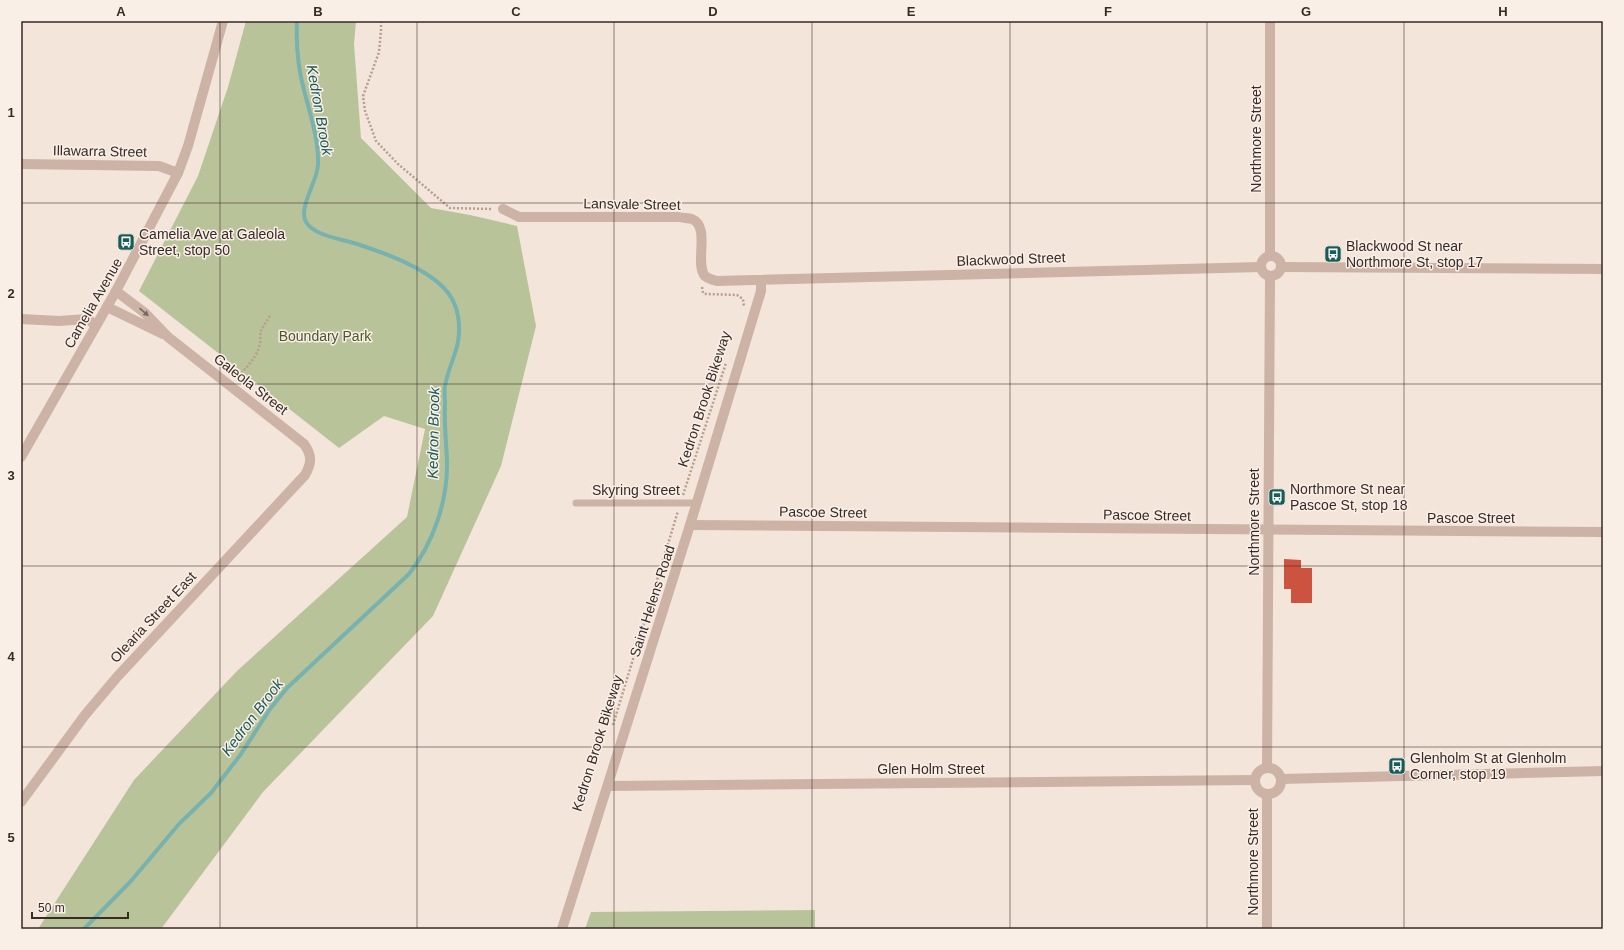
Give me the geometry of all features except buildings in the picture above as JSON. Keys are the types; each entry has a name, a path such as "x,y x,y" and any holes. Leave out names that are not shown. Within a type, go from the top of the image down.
{"street":[{"name":"Camelia Avenue","path":"21,457 116,291 178,174 186,153 223,21"},
{"name":"Northmore Street","path":"1270,21 1270,256"},
{"name":"Illawarra Street","path":"21,164 159,166 178,174"},
{"name":"Lansvale Street","path":"503,209 518,217 679,217 693,220 698,224 701,231 702,268 704,275"},
{"path":"1270,256 1278,259 1281,267 1277,275 1270,276 1263,272 1261,267 1263,260 1270,256"},
{"name":"Blackwood Street","path":"761,280 1261,267"},
{"path":"1281,267 1603,269"},
{"path":"704,275 717,281 761,280"},
{"name":"Northmore Street","path":"1267,768 1270,276"},
{"name":"Saint Helens Road","path":"562,929 690,525 761,291 761,280"},
{"name":"Galeola Street","path":"116,291 145,313 168,337 304,444 311,458"},
{"name":"Galeola Street","path":"107,307 168,337"},
{"path":"21,319 86,319 96,325"},
{"name":"Olearia Street East","path":"21,802 24,791 117,677 305,475 310,467 311,458"},
{"name":"Pascoe Street","path":"690,525 1603,532"},
{"path":"1267,768 1276,771 1281,779 1278,789 1273,793 1267,794 1258,790 1255,780 1259,771 1267,768"},
{"path":"1281,779 1603,771"},
{"name":"Glen Holm Street","path":"608,786 1255,780"},
{"name":"Northmore Street","path":"1267,794 1267,929"}],"lane":[{"name":"Skyring Street","path":"576,503 696,503"}],"path":[{"path":"381,21 379,52 363,96 365,111 376,140 398,164 450,208 503,209"},
{"path":"704,275 702,286 703,293 737,295 743,299 744,307 742,314"},
{"path":"241,373 251,363 258,352 261,338 260,332 271,314"},
{"name":"Kedron Brook Bikeway","path":"613,726 681,503 727,359"}],"green space":[{"name":"Boundary Park","path":"246,21 356,21 354,44 361,138 431,208 517,226 536,326 501,466 433,616 263,792 161,929 38,929 134,780 237,671 407,517 425,429 384,416 339,448 139,291 198,176 228,87"},
{"path":"815,910 815,929 585,929 591,912"}],"waterway":[{"name":"Kedron Brook","path":"84,929 131,881 179,824 211,793 241,754 270,709 287,688 409,574 426,548 438,520 442,505 447,475 445,388 459,336 456,308 451,297 443,287 415,267 393,257 354,243 323,234 310,227 306,222 304,210 317,172 318,156 314,127 299,65 297,21"}],"place":[{"name":"Camelia Ave at Galeola Street, stop 50","path":"126,242"},
{"name":"Blackwood St near Northmore St, stop 17","path":"1333,254"},
{"name":"Northmore St near Pascoe St, stop 18","path":"1277,497"},
{"name":"Glenholm St at Glenholm Corner, stop 19","path":"1397,766"}]}
